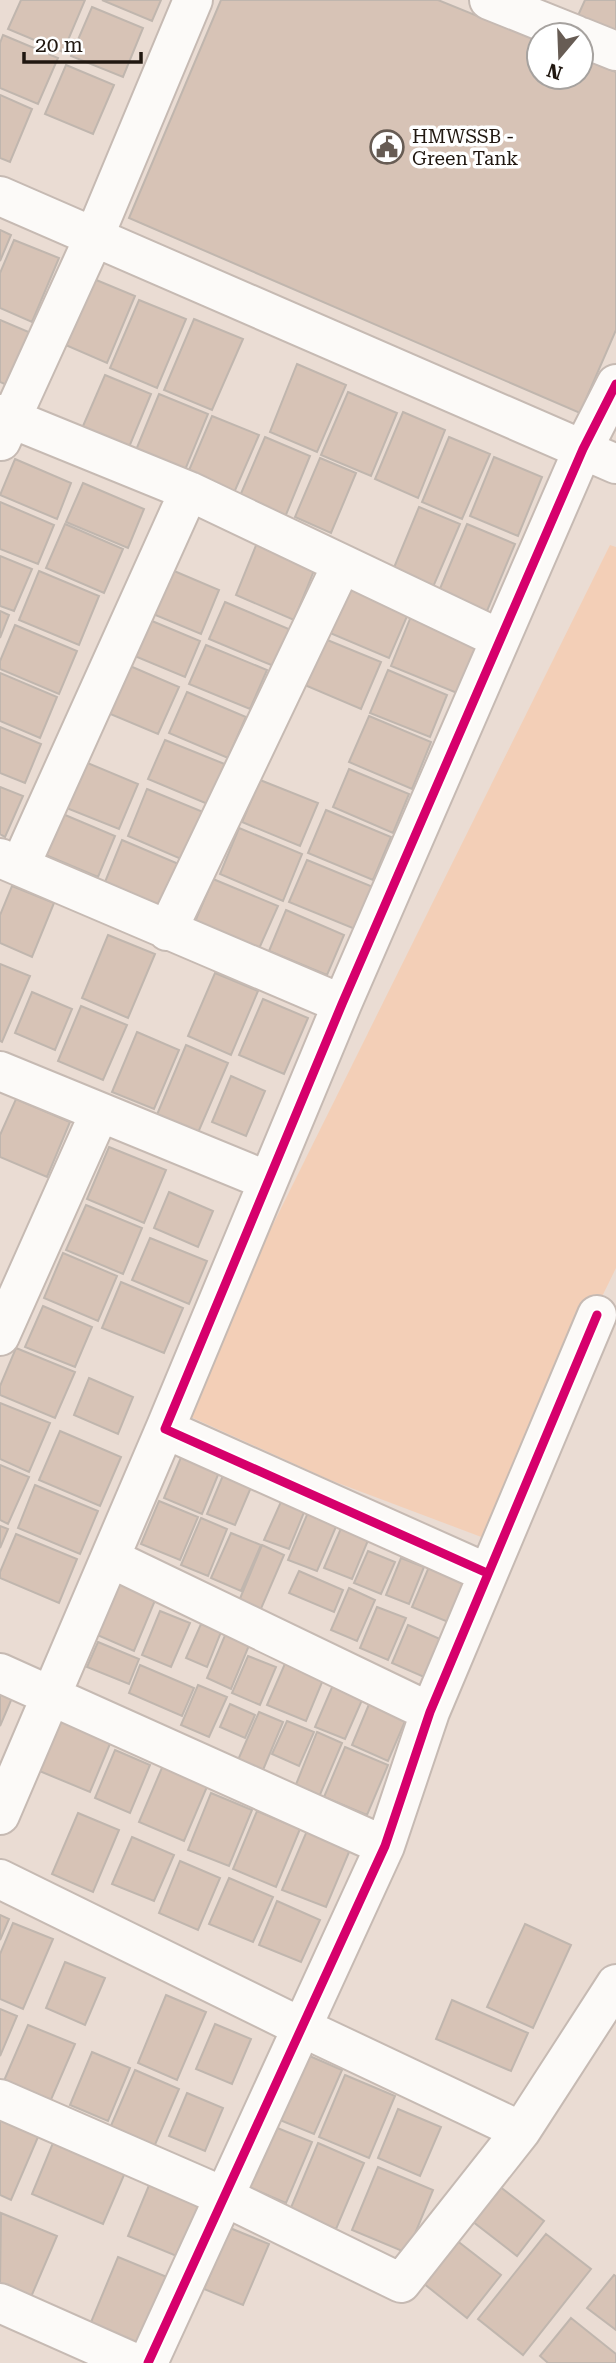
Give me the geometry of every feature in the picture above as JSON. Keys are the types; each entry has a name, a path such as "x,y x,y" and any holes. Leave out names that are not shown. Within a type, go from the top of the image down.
{"street":[{"path":"192,0 94,237 3,425 189,491 500,639"},
{"path":"489,0 541,21"},
{"path":"595,43 616,51"},
{"path":"0,196 600,457"},
{"path":"0,1815 342,1004 500,639 600,457 616,384"},
{"path":"189,491 10,862 342,1004"},
{"path":"167,931 342,564"},
{"path":"0,1071 99,1114 268,1181"},
{"path":"0,1336 99,1114"},
{"path":"148,2363 385,1846 430,1712 597,1315"},
{"path":"165,1429 487,1573"},
{"path":"110,1558 430,1712"},
{"path":"0,1672 385,1846"},
{"path":"0,1879 301,2027 521,2131"},
{"path":"0,2099 225,2197 401,2283 521,2131 616,1984"},
{"path":"0,2303 135,2363"}],"shaded area":[{"path":"610,545 616,547 616,1268 484,1538 330,1480 180,1412"}],"building":[{"path":"21,0 85,0 63,52 8,29"},
{"path":"102,0 161,0 152,21"},
{"name":"HMWSSB - Green Tank","path":"221,0 438,0 525,35 525,91 595,91 595,64 616,72 616,330 580,413 129,218"},
{"path":"585,0 616,0 616,38 595,29 595,21 576,20"},
{"path":"92,7 143,28 123,77 71,56"},
{"path":"3,35 58,58 38,104 0,88 0,43"},
{"path":"66,65 114,85 93,134 45,114"},
{"path":"0,95 32,109 10,162 0,158"},
{"path":"0,230 11,235 0,261"},
{"path":"14,240 59,258 32,322 0,308 0,273"},
{"path":"89,277 135,296 107,363 61,343"},
{"path":"139,300 186,319 157,388 110,368"},
{"path":"194,319 243,339 212,410 164,390"},
{"path":"0,320 31,333 9,386 0,382"},
{"path":"297,364 346,385 317,452 270,432"},
{"path":"105,375 151,394 127,452 80,433"},
{"path":"348,392 397,413 371,476 321,455"},
{"path":"159,394 208,414 185,470 136,450"},
{"path":"403,412 445,430 418,498 375,479"},
{"path":"212,416 259,435 233,495 187,475"},
{"path":"265,437 310,456 283,522 237,503"},
{"path":"449,437 490,454 462,519 422,502"},
{"path":"494,457 542,477 518,536 470,516"},
{"path":"320,458 356,473 331,533 295,517"},
{"path":"15,459 71,483 57,519 0,495"},
{"path":"83,483 144,509 128,548 66,522"},
{"path":"0,502 54,525 38,564 0,549"},
{"path":"419,507 460,524 433,587 393,570"},
{"path":"65,524 123,549 104,593 46,568"},
{"path":"467,524 515,544 487,611 439,591"},
{"path":"257,543 315,568 294,620 236,595"},
{"path":"0,556 32,569 14,611 0,606"},
{"path":"160,565 219,590 201,634 141,609"},
{"path":"39,571 99,596 79,645 19,620"},
{"path":"341,585 408,614 389,658 323,630"},
{"path":"225,602 291,630 276,667 209,639"},
{"path":"0,611 9,615 0,638"},
{"path":"412,614 478,641 457,693 391,666"},
{"path":"140,616 200,641 185,677 125,652"},
{"path":"15,625 77,651 59,694 0,669 0,661"},
{"path":"320,637 381,662 361,709 300,683"},
{"path":"206,645 267,670 250,709 189,684"},
{"path":"116,660 179,687 158,734 96,708"},
{"path":"388,670 447,695 430,737 370,713"},
{"path":"0,673 57,697 40,738 0,721"},
{"path":"187,692 246,717 228,758 169,733"},
{"path":"369,716 431,742 412,789 349,762"},
{"path":"0,727 41,744 25,783 0,773"},
{"path":"165,740 227,765 210,805 148,779"},
{"path":"78,759 138,784 119,829 59,805"},
{"path":"349,769 409,794 393,833 333,807"},
{"path":"260,780 318,803 300,846 242,822"},
{"path":"0,787 23,796 5,837 0,834"},
{"path":"147,789 208,814 188,862 128,836"},
{"path":"326,810 391,837 373,880 308,853"},
{"path":"58,812 115,836 98,877 41,853"},
{"path":"239,828 302,854 283,901 220,874"},
{"path":"122,840 181,865 163,907 105,882"},
{"path":"307,860 373,887 355,929 289,902"},
{"path":"213,879 278,906 258,951 194,924"},
{"path":"12,886 54,903 32,957 0,943 0,915"},
{"path":"286,910 344,935 327,975 269,951"},
{"path":"108,935 155,954 128,1018 82,998"},
{"path":"0,964 30,976 2,1042 0,1041"},
{"path":"215,973 258,991 231,1055 188,1036"},
{"path":"32,992 72,1009 55,1050 15,1033"},
{"path":"263,999 308,1018 284,1074 239,1055"},
{"path":"81,1006 127,1025 103,1080 58,1061"},
{"path":"137,1032 179,1050 154,1109 112,1092"},
{"path":"186,1045 228,1063 197,1135 156,1117"},
{"path":"231,1076 265,1091 246,1136 212,1122"},
{"path":"16,1099 70,1122 47,1177 0,1157 0,1135"},
{"path":"109,1147 166,1170 144,1223 87,1199"},
{"path":"169,1192 213,1211 198,1247 154,1228"},
{"path":"86,1205 142,1228 123,1274 66,1250"},
{"path":"150,1238 207,1261 189,1304 132,1280"},
{"path":"63,1253 117,1276 98,1321 44,1298"},
{"path":"121,1282 183,1308 164,1353 102,1328"},
{"path":"43,1306 92,1327 75,1367 25,1347"},
{"path":"16,1348 75,1372 55,1418 0,1395 0,1386"},
{"path":"89,1378 133,1397 118,1434 74,1415"},
{"path":"0,1403 50,1423 29,1472 0,1459"},
{"path":"60,1431 121,1457 100,1506 39,1480"},
{"path":"182,1455 220,1470 202,1514 164,1498"},
{"path":"0,1465 29,1477 8,1524 0,1520"},
{"path":"224,1473 252,1485 235,1525 207,1514"},
{"path":"35,1485 98,1511 80,1554 18,1528"},
{"path":"284,1495 307,1505 289,1549 264,1540"},
{"path":"159,1501 198,1517 180,1560 141,1544"},
{"path":"309,1510 338,1522 317,1571 288,1560"},
{"path":"201,1518 227,1529 208,1576 181,1565"},
{"path":"0,1526 8,1529 0,1548"},
{"path":"342,1526 369,1538 352,1579 324,1568"},
{"path":"231,1533 261,1545 241,1591 211,1578"},
{"path":"16,1534 77,1559 59,1603 0,1578"},
{"path":"262,1545 284,1555 260,1611 239,1601"},
{"path":"368,1551 395,1562 381,1594 354,1583"},
{"path":"401,1558 424,1567 409,1604 386,1595"},
{"path":"431,1562 472,1580 453,1624 412,1607"},
{"path":"299,1571 343,1590 334,1612 289,1593"},
{"path":"117,1581 156,1598 134,1651 95,1634"},
{"path":"349,1588 375,1600 357,1641 331,1630"},
{"path":"377,1607 406,1618 388,1660 360,1648"},
{"path":"160,1611 190,1623 171,1667 142,1655"},
{"path":"201,1624 221,1632 207,1667 186,1658"},
{"path":"408,1625 440,1639 424,1677 392,1663"},
{"path":"226,1633 250,1643 231,1689 207,1678"},
{"path":"98,1642 139,1659 129,1684 87,1667"},
{"path":"248,1656 276,1667 260,1705 232,1693"},
{"path":"287,1659 325,1675 306,1721 267,1705"},
{"path":"140,1665 194,1688 182,1716 129,1693"},
{"path":"336,1678 366,1691 345,1739 315,1727"},
{"path":"0,1685 15,1691 0,1726"},
{"path":"198,1685 227,1697 209,1737 181,1725"},
{"path":"372,1697 409,1712 388,1761 352,1745"},
{"path":"230,1704 255,1715 245,1738 220,1727"},
{"path":"259,1712 283,1722 263,1770 238,1760"},
{"path":"60,1717 112,1739 90,1792 37,1770"},
{"path":"287,1721 314,1732 299,1766 272,1754"},
{"path":"317,1732 342,1743 319,1797 295,1787"},
{"path":"345,1747 388,1765 367,1815 324,1797"},
{"path":"115,1750 150,1765 130,1813 95,1798"},
{"path":"164,1763 209,1782 184,1841 139,1822"},
{"path":"211,1793 252,1810 229,1866 188,1850"},
{"path":"257,1811 300,1829 276,1887 233,1869"},
{"path":"78,1813 119,1830 93,1892 52,1874"},
{"path":"309,1826 352,1845 326,1907 282,1890"},
{"path":"132,1837 174,1855 154,1901 112,1884"},
{"path":"180,1861 220,1878 198,1930 159,1913"},
{"path":"229,1878 273,1897 253,1942 209,1924"},
{"path":"277,1901 320,1920 301,1962 259,1945"},
{"path":"0,1915 9,1919 0,1940"},
{"path":"13,1923 53,1939 23,2009 0,1999 0,1954"},
{"path":"525,1924 571,1945 533,2028 487,2007"},
{"path":"65,1962 105,1978 85,2025 46,2008"},
{"path":"166,1995 206,2012 177,2080 138,2063"},
{"path":"452,2000 528,2033 511,2071 436,2039"},
{"path":"0,2009 17,2016 0,2056"},
{"path":"215,2024 251,2039 232,2084 196,2069"},
{"path":"28,2025 75,2044 50,2102 3,2083"},
{"path":"298,2051 342,2070 314,2134 270,2116"},
{"path":"92,2052 130,2068 108,2121 70,2105"},
{"path":"135,2070 179,2089 154,2147 110,2128"},
{"path":"345,2075 395,2096 369,2158 319,2137"},
{"path":"187,2093 223,2108 205,2151 169,2136"},
{"path":"398,2109 441,2127 420,2176 378,2158"},
{"path":"0,2112 41,2130 11,2200 0,2195"},
{"path":"270,2125 312,2142 286,2203 244,2185"},
{"path":"55,2138 127,2168 103,2224 32,2194"},
{"path":"318,2143 364,2163 336,2229 290,2210"},
{"path":"378,2167 433,2190 407,2253 352,2230"},
{"path":"152,2178 203,2199 179,2257 128,2236"},
{"path":"499,2186 544,2221 517,2256 472,2221"},
{"path":"1,2213 57,2236 31,2297 0,2284"},
{"path":"230,2228 269,2244 243,2305 204,2289"},
{"path":"546,2234 591,2269 523,2355 478,2319"},
{"path":"451,2236 501,2275 467,2318 418,2279"},
{"path":"118,2257 167,2277 137,2348 89,2327"},
{"path":"614,2275 616,2276 616,2330 587,2308"},
{"path":"571,2318 616,2354 616,2363 548,2363 540,2356"}],"cycle path":[{"path":"487,1573 165,1429 342,1004 583,449 616,384"},
{"path":"148,2363 385,1846 430,1712 597,1315"}],"place":[{"name":"HMWSSB - Green Tank","path":"387,147"}]}
